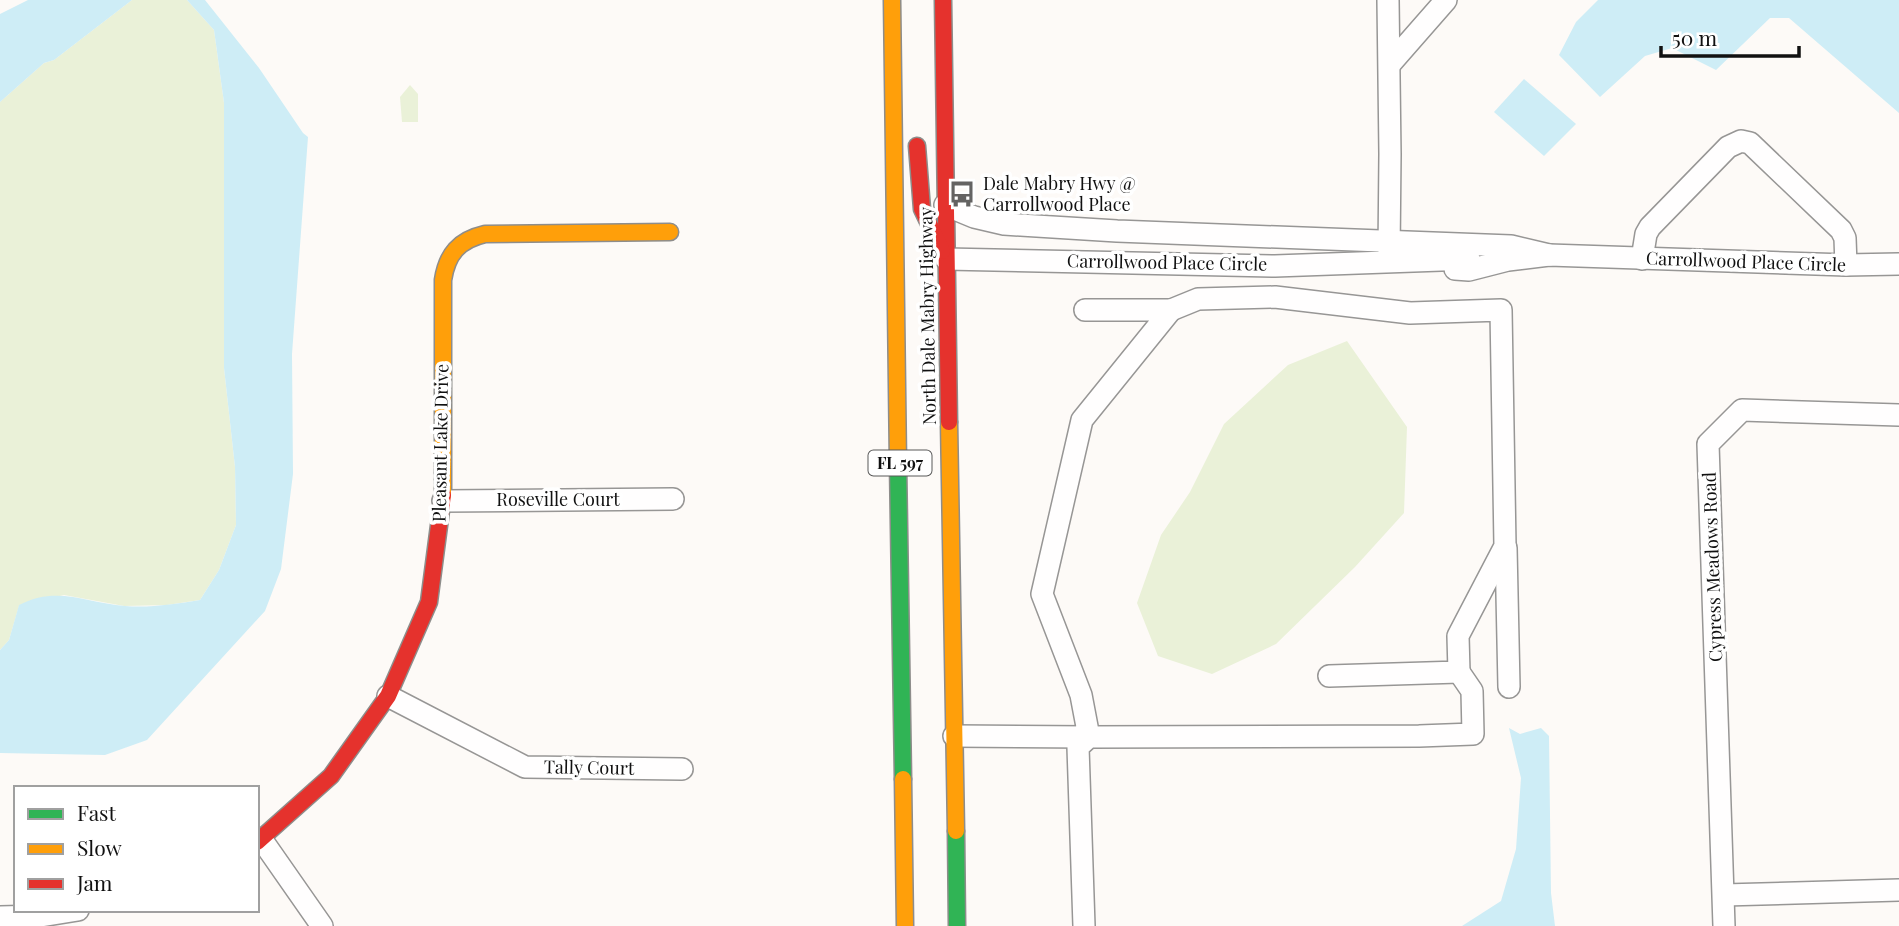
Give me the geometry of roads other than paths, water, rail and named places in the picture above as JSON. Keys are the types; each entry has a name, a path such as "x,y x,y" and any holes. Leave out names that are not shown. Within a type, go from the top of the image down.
{"main road":[{"name":"North Dale Mabry Highway","path":"892,0 905,926"},
{"name":"North Dale Mabry Highway","path":"943,0 957,926"},
{"path":"916,124 922,209 946,259"},
{"name":"Pleasant Lake Drive","path":"260,841 331,776 388,696 429,602 443,501 443,271 452,250 468,238 485,234 670,232"}],"street":[{"path":"1388,0 1389,252"},
{"path":"1390,64 1446,0"},
{"path":"1642,259 1650,226 1728,147 1741,141 1750,142 1841,230 1845,237 1846,265"},
{"path":"946,205 974,217 1004,224 1270,238 1389,252 1511,246 1549,255"},
{"path":"1122,231 1122,262"},
{"path":"1270,238 1275,266 1275,297"},
{"name":"Carrollwood Place Circle","path":"946,259 1275,266 1389,252 1435,269 1469,270 1509,260 1549,255 1846,265 1899,264"},
{"path":"1085,310 1171,310 1198,299 1275,297 1410,313 1501,310 1509,687"},
{"path":"1089,737 1081,695 1042,594 1082,419 1171,310"},
{"name":"Cypress Meadows Road","path":"1724,926 1708,444 1742,410 1899,415"},
{"name":"Roseville Court","path":"443,501 673,499"},
{"path":"954,737 1419,737 1473,734 1472,691 1459,672 1458,636 1506,546"},
{"path":"1329,676 1459,672"},
{"name":"Tally Court","path":"388,696 525,767 682,769"},
{"path":"1084,926 1079,747 1089,737"},
{"path":"260,841 322,926"},
{"path":"1724,895 1899,890"},
{"path":"0,917 65,912"}],"water":[{"path":"28,0 132,0 54,60 44,63 0,102 0,14"},
{"path":"187,0 205,0 259,68 308,137 292,354 293,474 281,569 265,611 147,740 105,755 0,753 0,650 9,640 19,605 46,596 134,606 200,600 219,570 236,525 235,467 224,368 224,103 214,30"},
{"path":"1598,0 1899,0 1899,113 1789,18 1770,18 1716,70 1672,48 1645,56 1600,97 1559,55 1576,22"},
{"path":"1524,79 1576,124 1544,156 1494,112"},
{"path":"1509,728 1520,734 1541,728 1549,736 1551,893 1555,926 1462,926 1501,901 1516,849 1521,778"}],"place":[{"name":"Dale Mabry Hwy @ Carrollwood Place","path":"962,194"}]}
